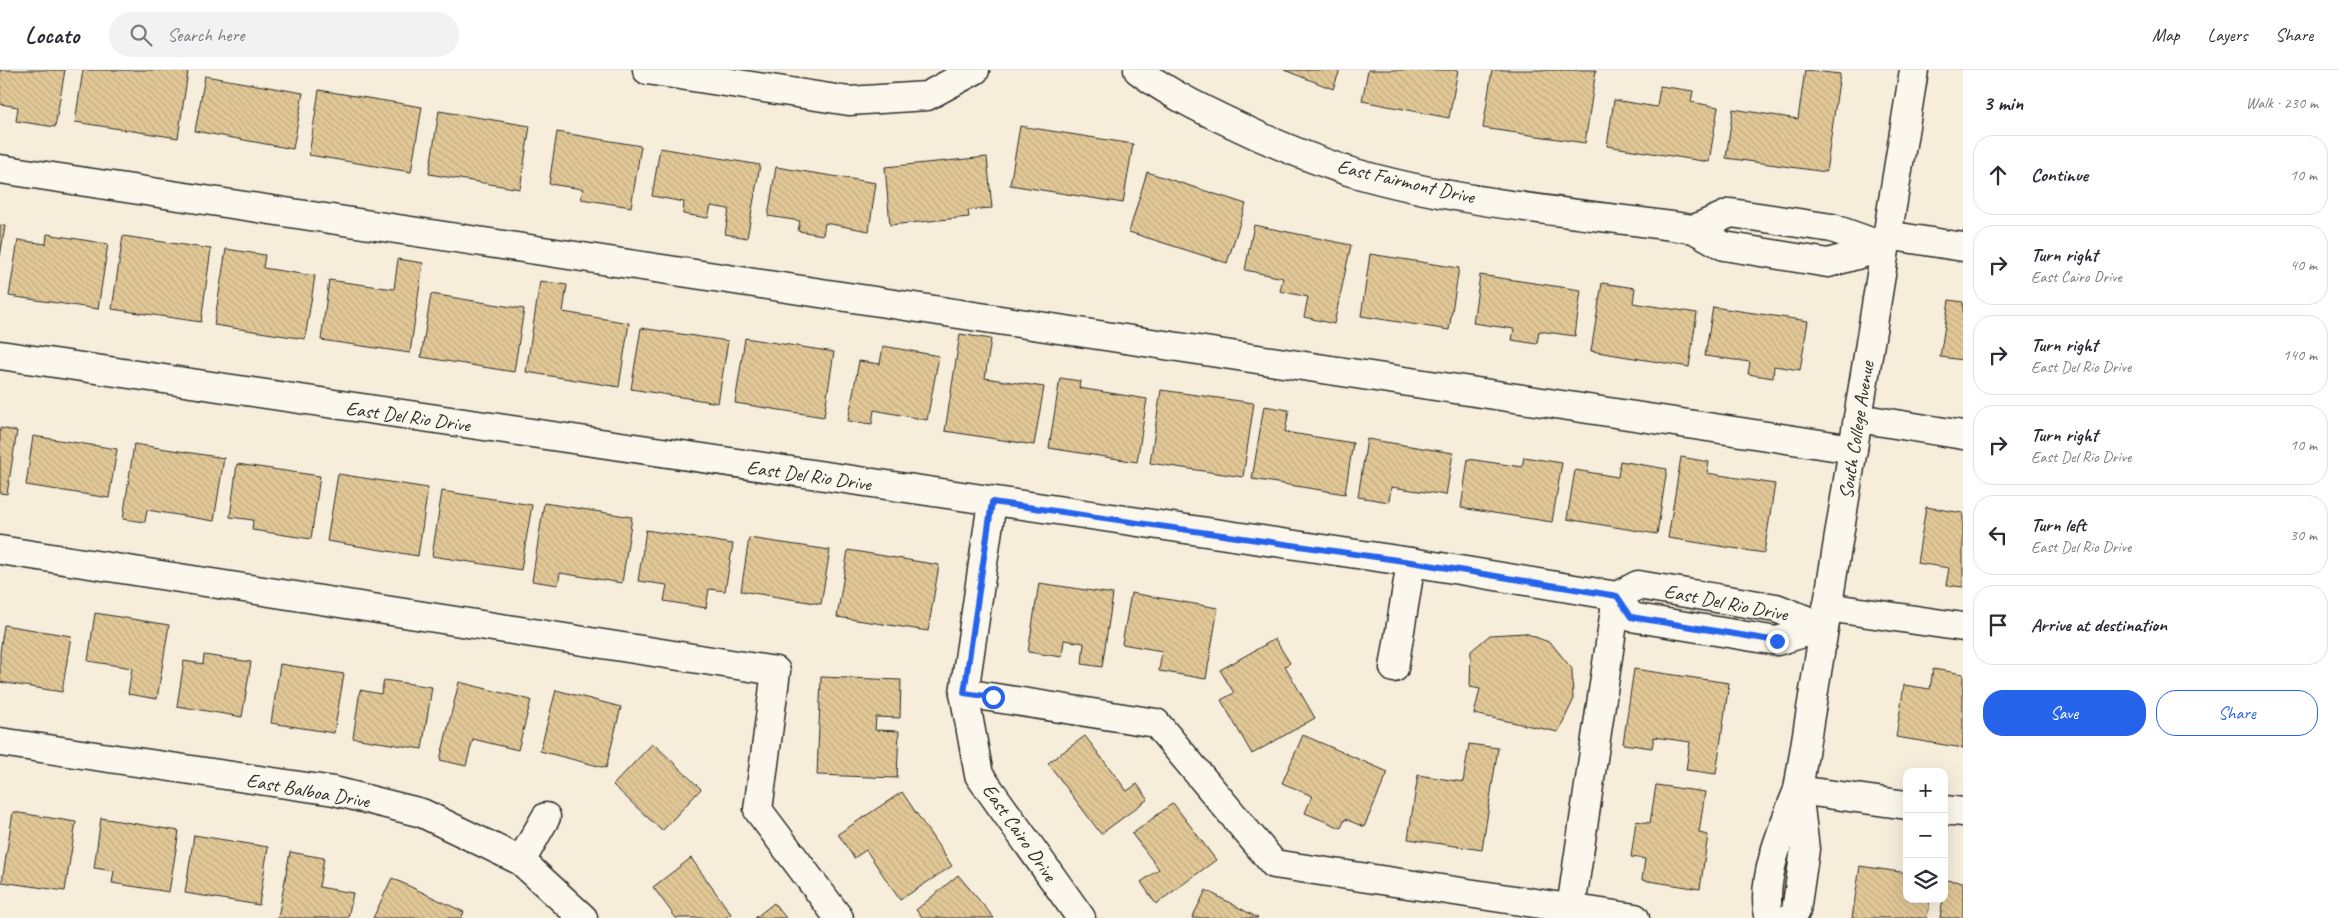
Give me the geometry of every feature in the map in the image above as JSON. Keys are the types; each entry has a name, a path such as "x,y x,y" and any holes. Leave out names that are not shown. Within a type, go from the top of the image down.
{"street":[{"path":"647,70 781,80 849,101 927,96 975,70"},
{"name":"East Fairmont Drive","path":"1138,70 1208,112 1273,143 1348,170 1404,185 1475,198 1694,229 1730,213 1832,228 1886,241 1963,247"},
{"name":"South College Avenue","path":"1770,918 1766,906 1775,847 1798,790 1914,70"},
{"path":"0,169 1852,449"},
{"name":"East Del Rio Drive","path":"0,355 1411,562 1617,596 1631,617 1777,641 1826,617"},
{"path":"1858,418 1963,435"},
{"name":"East Cairo Drive","path":"992,502 964,693 979,774 1081,918"},
{"path":"0,550 776,671 758,810 839,918"},
{"path":"1394,668 1411,562"},
{"path":"1571,908 1617,596"},
{"path":"1826,617 1963,628"},
{"path":"964,693 1156,723 1274,864 1635,918"},
{"name":"East Balboa Drive","path":"0,742 334,791 422,813 521,861 584,918"},
{"path":"1798,790 1903,804"},
{"name":"South College Avenue","path":"1791,918 1796,911 1805,849 1798,790"},
{"path":"1948,810 1963,812"},
{"path":"521,861 546,817"}],"building":[{"path":"0,70 65,70 55,127 16,121 18,107 0,104"},
{"path":"83,70 172,70 188,72 178,138 75,122"},
{"path":"1284,70 1340,70 1333,89"},
{"path":"1368,70 1458,70 1449,118 1362,101"},
{"path":"1492,70 1596,70 1585,143 1483,128"},
{"path":"1805,70 1840,74 1826,172 1726,158 1733,109 1798,119"},
{"path":"205,76 303,93 293,149 195,131"},
{"path":"1660,86 1693,91 1691,102 1718,107 1709,162 1607,146 1614,100 1657,107"},
{"path":"319,90 422,107 411,172 309,155"},
{"path":"439,111 530,126 520,189 429,174"},
{"path":"1020,126 1133,144 1123,203 1010,185"},
{"path":"557,132 641,146 631,207 581,199 583,189 549,184"},
{"path":"660,148 760,165 747,238 725,234 729,209 711,206 708,218 683,214 684,202 652,196"},
{"path":"987,157 992,208 968,210 969,217 890,225 885,167"},
{"path":"776,167 876,183 869,231 825,223 823,235 798,231 800,221 768,216"},
{"path":"1147,172 1246,204 1227,263 1129,232"},
{"path":"0,225 5,226 0,257"},
{"path":"1254,225 1351,245 1334,324 1304,317 1308,297 1280,291 1283,278 1245,270"},
{"path":"47,234 108,244 98,309 9,296 18,240 46,244"},
{"path":"123,236 211,249 201,322 112,309"},
{"path":"226,249 265,255 263,268 315,276 305,339 214,325"},
{"path":"1370,254 1459,268 1449,330 1361,316"},
{"path":"398,259 423,263 410,353 321,340 329,280 394,289"},
{"path":"1480,275 1581,290 1575,336 1539,331 1537,344 1512,340 1514,329 1473,323"},
{"path":"540,281 567,285 563,312 629,323 619,387 526,372"},
{"path":"1602,283 1635,288 1633,303 1697,313 1689,367 1591,351"},
{"path":"431,294 524,309 514,372 421,357"},
{"path":"1949,300 1963,302 1963,360 1940,357"},
{"path":"1713,307 1808,321 1800,370 1774,366 1773,378 1748,374 1750,362 1705,356"},
{"path":"641,328 728,341 718,403 631,389"},
{"path":"960,334 991,339 985,378 1044,387 1034,445 945,431"},
{"path":"745,338 834,352 824,417 735,403"},
{"path":"883,346 939,356 927,420 874,410 872,424 848,421 859,361 880,364"},
{"path":"1060,378 1080,381 1079,388 1147,399 1137,462 1049,448"},
{"path":"1161,390 1254,403 1243,477 1150,463"},
{"path":"1264,406 1289,410 1285,432 1353,443 1345,494 1252,479"},
{"path":"0,428 17,431 7,494 0,493"},
{"path":"33,436 117,449 109,498 26,485"},
{"path":"1367,439 1453,453 1446,495 1391,487 1389,502 1358,497"},
{"path":"134,444 224,458 214,521 147,510 145,522 123,519"},
{"path":"1524,457 1562,463 1552,522 1461,508 1468,459 1522,467"},
{"path":"1681,457 1709,462 1707,473 1775,484 1764,553 1668,538"},
{"path":"1620,461 1667,469 1657,534 1567,519 1575,470 1618,477"},
{"path":"237,464 320,476 311,539 252,530 253,520 230,517"},
{"path":"338,474 428,488 418,556 327,541"},
{"path":"442,491 532,505 521,570 432,556"},
{"path":"544,503 632,517 622,583 560,573 558,585 532,581"},
{"path":"1926,507 1963,513 1963,587 1946,585 1949,568 1917,563"},
{"path":"646,530 733,544 725,591 709,589 706,608 664,601 667,585 638,581"},
{"path":"749,538 830,550 821,604 741,591"},
{"path":"848,550 939,565 928,631 837,617"},
{"path":"1039,583 1113,594 1102,667 1082,664 1084,643 1064,640 1062,657 1028,652"},
{"path":"1131,593 1218,608 1206,679 1159,671 1162,651 1122,644"},
{"path":"95,613 169,625 157,699 128,694 132,668 88,661"},
{"path":"4,625 71,636 62,692 0,682 0,652"},
{"path":"1525,633 1551,643 1572,669 1573,701 1558,732 1474,714 1480,689 1470,687 1471,651 1490,635"},
{"path":"1275,639 1290,663 1285,666 1315,718 1252,754 1221,700 1234,693 1220,670"},
{"path":"204,655 251,662 242,717 177,706 184,661 203,664"},
{"path":"280,664 344,674 334,733 271,723"},
{"path":"1634,669 1729,683 1716,774 1686,770 1690,742 1654,737 1652,748 1623,744"},
{"path":"1933,669 1963,674 1963,748 1896,737 1904,685 1930,689"},
{"path":"821,677 901,680 900,718 876,717 875,730 899,731 897,778 817,775"},
{"path":"384,680 432,687 422,749 353,738 360,690 381,694"},
{"path":"459,682 531,700 518,750 473,739 466,766 440,760"},
{"path":"556,690 621,707 606,768 540,751"},
{"path":"1303,735 1388,772 1364,827 1345,819 1341,828 1305,813 1312,796 1282,783"},
{"path":"1085,736 1127,791 1137,784 1148,799 1101,834 1048,763"},
{"path":"653,743 701,789 662,831 613,785"},
{"path":"1469,744 1498,748 1482,850 1408,839 1418,775 1463,782"},
{"path":"1656,785 1705,792 1699,833 1708,835 1700,889 1642,880 1645,859 1631,857 1636,821 1650,823"},
{"path":"902,792 952,866 900,900 866,850 854,858 838,834"},
{"path":"1173,803 1216,860 1156,904 1141,882 1159,869 1132,834"},
{"path":"13,812 76,822 65,891 2,882"},
{"path":"101,818 179,831 169,892 112,883 114,871 94,868"},
{"path":"194,835 268,847 259,905 185,893"},
{"path":"290,852 324,858 319,887 353,893 348,918 278,918"},
{"path":"691,858 731,914 725,918 676,918 653,887"},
{"path":"1860,866 1903,872 1903,903 1929,903 1927,918 1852,918"},
{"path":"958,875 994,918 923,918 916,910"},
{"path":"392,878 464,912 461,918 373,918"},
{"path":"1948,880 1963,882 1963,918 1940,918 1942,903 1948,903"},
{"path":"1206,890 1258,918 1192,918"},
{"path":"774,903 786,918 755,918"}],"route":[{"path":"993,697 964,693 992,502 1411,562 1617,596 1631,617 1777,641"}]}
